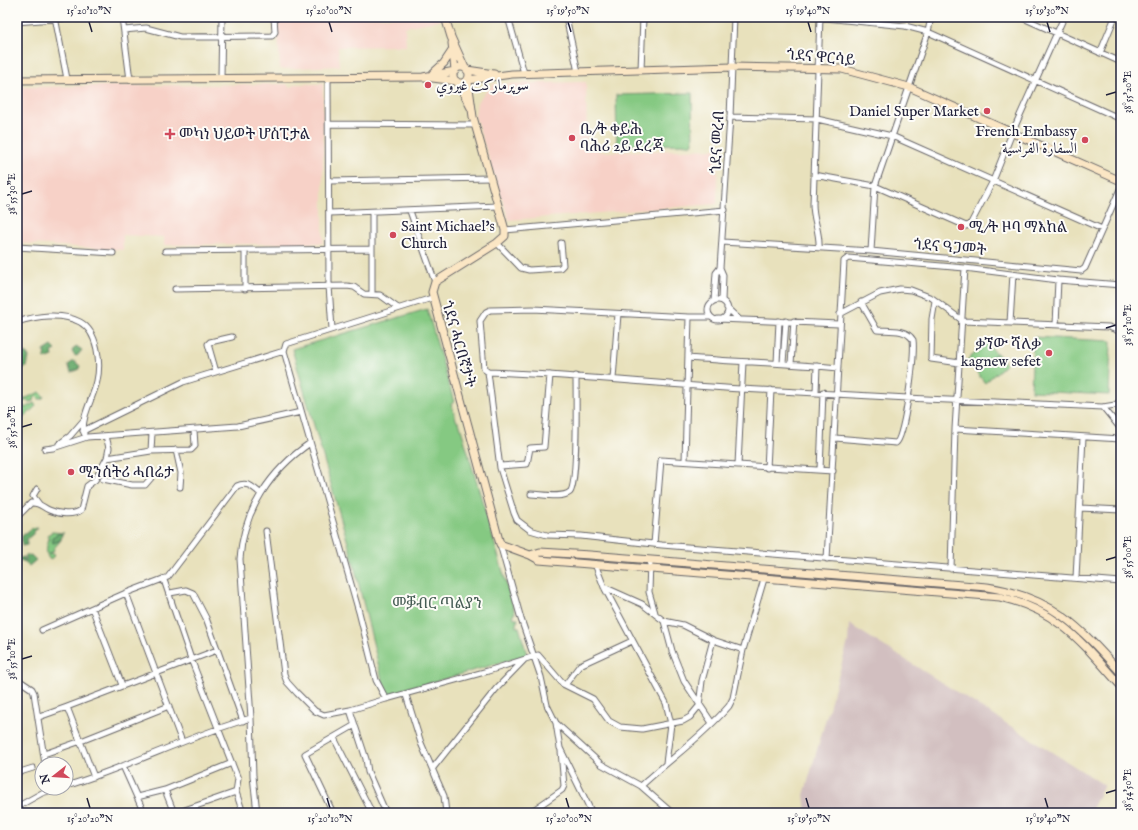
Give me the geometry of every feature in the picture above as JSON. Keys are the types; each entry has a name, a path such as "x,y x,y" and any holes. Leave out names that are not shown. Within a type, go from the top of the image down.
{"main road":[{"path":"445,17 451,37 470,75 468,80 472,110 505,230"},
{"path":"451,37 455,70 454,77 472,110"},
{"path":"432,74 444,63 452,51"},
{"path":"423,77 455,70 459,67 466,69"},
{"name":"ጎደና ዋርሳይ","path":"468,80 498,75 524,73 732,67 819,67 842,69 909,87 1121,181"},
{"name":"ጎደና ዋርሳይ","path":"466,69 498,75"},
{"path":"17,80 130,80 221,77 423,77 465,83 468,80"},
{"name":"ጎደና ሓርበኛታት","path":"500,544 432,298 432,292 435,282 497,244 505,236 505,230"},
{"path":"500,544 530,555 539,560 764,579 981,594 1014,601 1038,609 1057,621 1087,648 1120,686"},
{"path":"530,555 540,552 554,552 987,587 1022,594 1047,605 1065,617 1089,638 1121,673"},
{"path":"808,573 808,582"}],"street":[{"path":"17,22 76,17"},
{"path":"122,17 130,80"},
{"path":"221,77 222,17"},
{"path":"124,30 146,28 180,37 272,36 275,32 274,17"},
{"path":"508,17 524,73"},
{"path":"566,17 578,72"},
{"path":"641,70 643,17"},
{"name":"ጎደና መረብ","path":"722,301 723,275 720,268 725,210 734,17"},
{"path":"815,17 905,26 928,32 1121,119"},
{"path":"819,247 819,232 813,215 820,17"},
{"path":"872,251 875,186 928,32 931,17"},
{"path":"1023,17 1121,62"},
{"path":"814,175 875,186 966,226 973,223 993,181 1012,133 1064,17"},
{"path":"1100,53 1115,17"},
{"path":"55,18 67,79"},
{"path":"328,78 330,213 329,286 332,329"},
{"path":"730,117 817,119 892,136 1102,229"},
{"path":"329,124 476,125"},
{"path":"329,181 490,178"},
{"name":"ጎደና ዓጋመት","path":"722,242 872,251 1081,271 1085,268 1121,187"},
{"path":"330,213 410,211 498,206"},
{"path":"505,230 725,210"},
{"path":"410,211 435,282"},
{"path":"372,212 372,293"},
{"path":"497,244 517,265 529,270 560,268 562,265 561,243"},
{"path":"17,247 113,253"},
{"path":"165,251 372,249"},
{"path":"245,251 245,289"},
{"path":"827,559 835,438 839,324 844,261 848,258 965,268 1058,280 1121,285"},
{"name":"ጎደና መረብ","path":"714,301 716,274 720,268"},
{"path":"951,569 955,429 963,321 965,268"},
{"path":"1010,323 1013,274"},
{"path":"1056,325 1058,280"},
{"path":"175,289 245,289 329,286 354,287 364,294 372,293 380,295 398,308"},
{"path":"715,288 722,288"},
{"path":"840,314 880,293 900,289 916,291 935,301 963,321 1109,327 1121,332"},
{"path":"386,699 383,696 376,680 359,612 284,351 286,344 432,298"},
{"path":"698,317 708,310 709,305 714,301 722,301 739,319"},
{"path":"935,301 932,319 931,359 960,363"},
{"path":"835,438 896,443 899,441 908,398 913,343 912,338 901,332 877,330 861,302"},
{"path":"718,319 726,315 727,308"},
{"path":"839,324 533,309 490,310 486,312 480,321 484,369 488,372 500,466 517,520 530,530 547,535 581,536 827,559 1121,582"},
{"path":"708,310 711,317"},
{"path":"613,379 618,314"},
{"path":"17,322 42,316 66,318 80,322 92,336 97,350 98,379 91,404 83,421 70,436 53,448"},
{"path":"685,461 689,317"},
{"path":"776,363 780,321"},
{"path":"783,363 786,321"},
{"path":"792,364 794,321"},
{"path":"216,372 208,344 210,342 232,337"},
{"path":"84,431 183,382 284,351"},
{"path":"688,358 783,363 838,368"},
{"path":"738,465 742,362"},
{"path":"816,392 817,366"},
{"path":"488,372 576,376 741,389 823,392 957,401 1103,407 1115,405 1121,401"},
{"path":"500,466 527,464 530,448 544,447 550,375"},
{"path":"531,494 563,495 571,491 573,488 575,472 576,376"},
{"path":"767,468 771,390"},
{"path":"820,470 823,392"},
{"path":"1103,407 1121,429"},
{"path":"45,449 53,448 87,437 238,426 301,412"},
{"path":"83,421 84,431 87,437"},
{"path":"955,429 1121,439"},
{"path":"107,458 151,451 191,450 195,446 194,430"},
{"path":"151,451 152,433"},
{"path":"37,489 33,496 40,504 50,511 73,514 78,512 83,506 87,486 95,480 107,458 109,448 106,436"},
{"path":"1076,578 1083,437"},
{"path":"257,813 253,776 251,718 240,559 245,527 261,494 278,470 294,454 310,443"},
{"path":"176,450 181,473 180,487"},
{"path":"654,544 660,461 685,461 767,468 833,471"},
{"path":"101,470 103,479"},
{"path":"95,480 103,479 132,485 144,485 151,478"},
{"path":"42,630 126,594 164,580 212,521 237,486 246,484 252,486 261,494"},
{"path":"17,517 31,503 40,504"},
{"path":"1080,508 1121,510"},
{"path":"266,531 285,678 315,711 327,715 406,695 534,656 540,656 565,686 593,699 609,721 620,727 642,729 671,724 686,719 699,706 704,674 713,640"},
{"path":"500,544 517,608 534,656 547,705 556,723 560,748 564,786 562,790 529,813"},
{"path":"650,560 649,569 651,576 649,592 655,614"},
{"path":"595,564 604,587 660,690 668,708 671,724 666,763"},
{"path":"641,786 729,706 733,698 743,650 764,579"},
{"path":"164,580 170,593 191,659 217,728 238,775 236,792 243,813"},
{"path":"604,587 638,602 664,621 683,625 713,640 743,650"},
{"path":"170,593 186,590 193,593 206,618 242,721"},
{"path":"126,594 182,742"},
{"path":"92,608 122,685"},
{"path":"664,621 676,664 699,706 703,708 712,723"},
{"path":"565,686 580,665 632,641"},
{"path":"39,717 217,650"},
{"path":"433,768 496,689 525,659"},
{"path":"17,679 32,689 39,717 44,754 81,741 168,706"},
{"path":"406,695 421,744 433,768 444,796 446,813"},
{"path":"68,707 94,777"},
{"path":"350,710 366,759 368,772 386,813"},
{"path":"74,783 123,766 217,728 251,718"},
{"path":"556,723 601,764 641,786 672,813"},
{"path":"333,813 305,754 309,750 334,738 355,724"},
{"path":"334,738 372,813"},
{"path":"560,748 592,813"},
{"path":"137,797 165,790 232,763"},
{"path":"123,766 144,813"},
{"path":"17,773 33,768"},
{"path":"165,790 175,813 236,792"},
{"path":"17,808 35,796"}],"shaded area":[{"path":"277,17 440,17 441,20 405,27 406,46 338,47 339,66 280,69"},
{"path":"586,82 587,141 600,152 718,149 717,204 509,220 475,116 477,102 493,84"},
{"name":"መካነ ህይወት ሆስፒታል","path":"287,84 289,87 294,86 295,84 323,84 323,243 164,245 164,237 123,235 123,250 17,243 17,87"},
{"path":"849,624 1104,785 1090,813 806,813 804,795 848,642"}],"green space":[{"path":"692,93 693,144 617,145 616,95"},
{"name":"መቓብር ጣልያን","path":"427,309 454,402 451,404 457,422 459,422 515,613 513,614 514,618 517,618 517,627 519,627 527,655 386,696 352,557 292,349"},
{"path":"1033,337 1111,341 1109,395 1031,391"},
{"path":"987,343 996,353 975,371 966,361"},
{"path":"52,346 56,350 52,352 53,356 45,359 44,351"},
{"path":"76,346 82,350 77,356 74,355 72,351"},
{"path":"26,353 29,357 27,367 17,370 17,357"},
{"path":"997,353 1006,364 985,383 976,372"},
{"path":"74,361 80,366 78,370 71,372 68,365"},
{"path":"40,392 44,397 42,399 39,399 36,396 33,401 29,402 27,400 22,403 25,408 34,403 36,406 25,417 22,410 24,418 17,425 19,409 17,402"},
{"path":"37,527 33,534 27,539 27,545 22,546 22,536 32,528"},
{"path":"52,532 64,533 52,538 53,543 61,540 54,548 53,552 49,553 55,555 50,560 47,553 49,539 47,535"},
{"path":"60,533 62,534 61,540 53,543 52,537"},
{"path":"31,555 36,560 29,566 21,560 17,561 17,559 24,557 24,561 26,560 25,556"}],"place":[{"name":"سوپرمارکت غيروي","path":"428,85"},
{"name":"Daniel Super Market","path":"987,111"},
{"name":"መካነ ህይወት ሆስፒታል","path":"170,134"},
{"name":"ቤ/ት ቀይሕ ባሕሪ 2ይ ደረጃ","path":"572,138"},
{"name":"French Embassy السفارة الفرنسية","path":"1085,140"},
{"name":"ሚ/ት ዞባ ማእከል","path":"961,227"},
{"name":"Saint Michael's Church","path":"393,235"},
{"name":"ቃኘው ሻለቃ kagnew sefet","path":"1049,353"},
{"name":"ሚንስትሪ ሓበሬታ","path":"71,472"}]}
